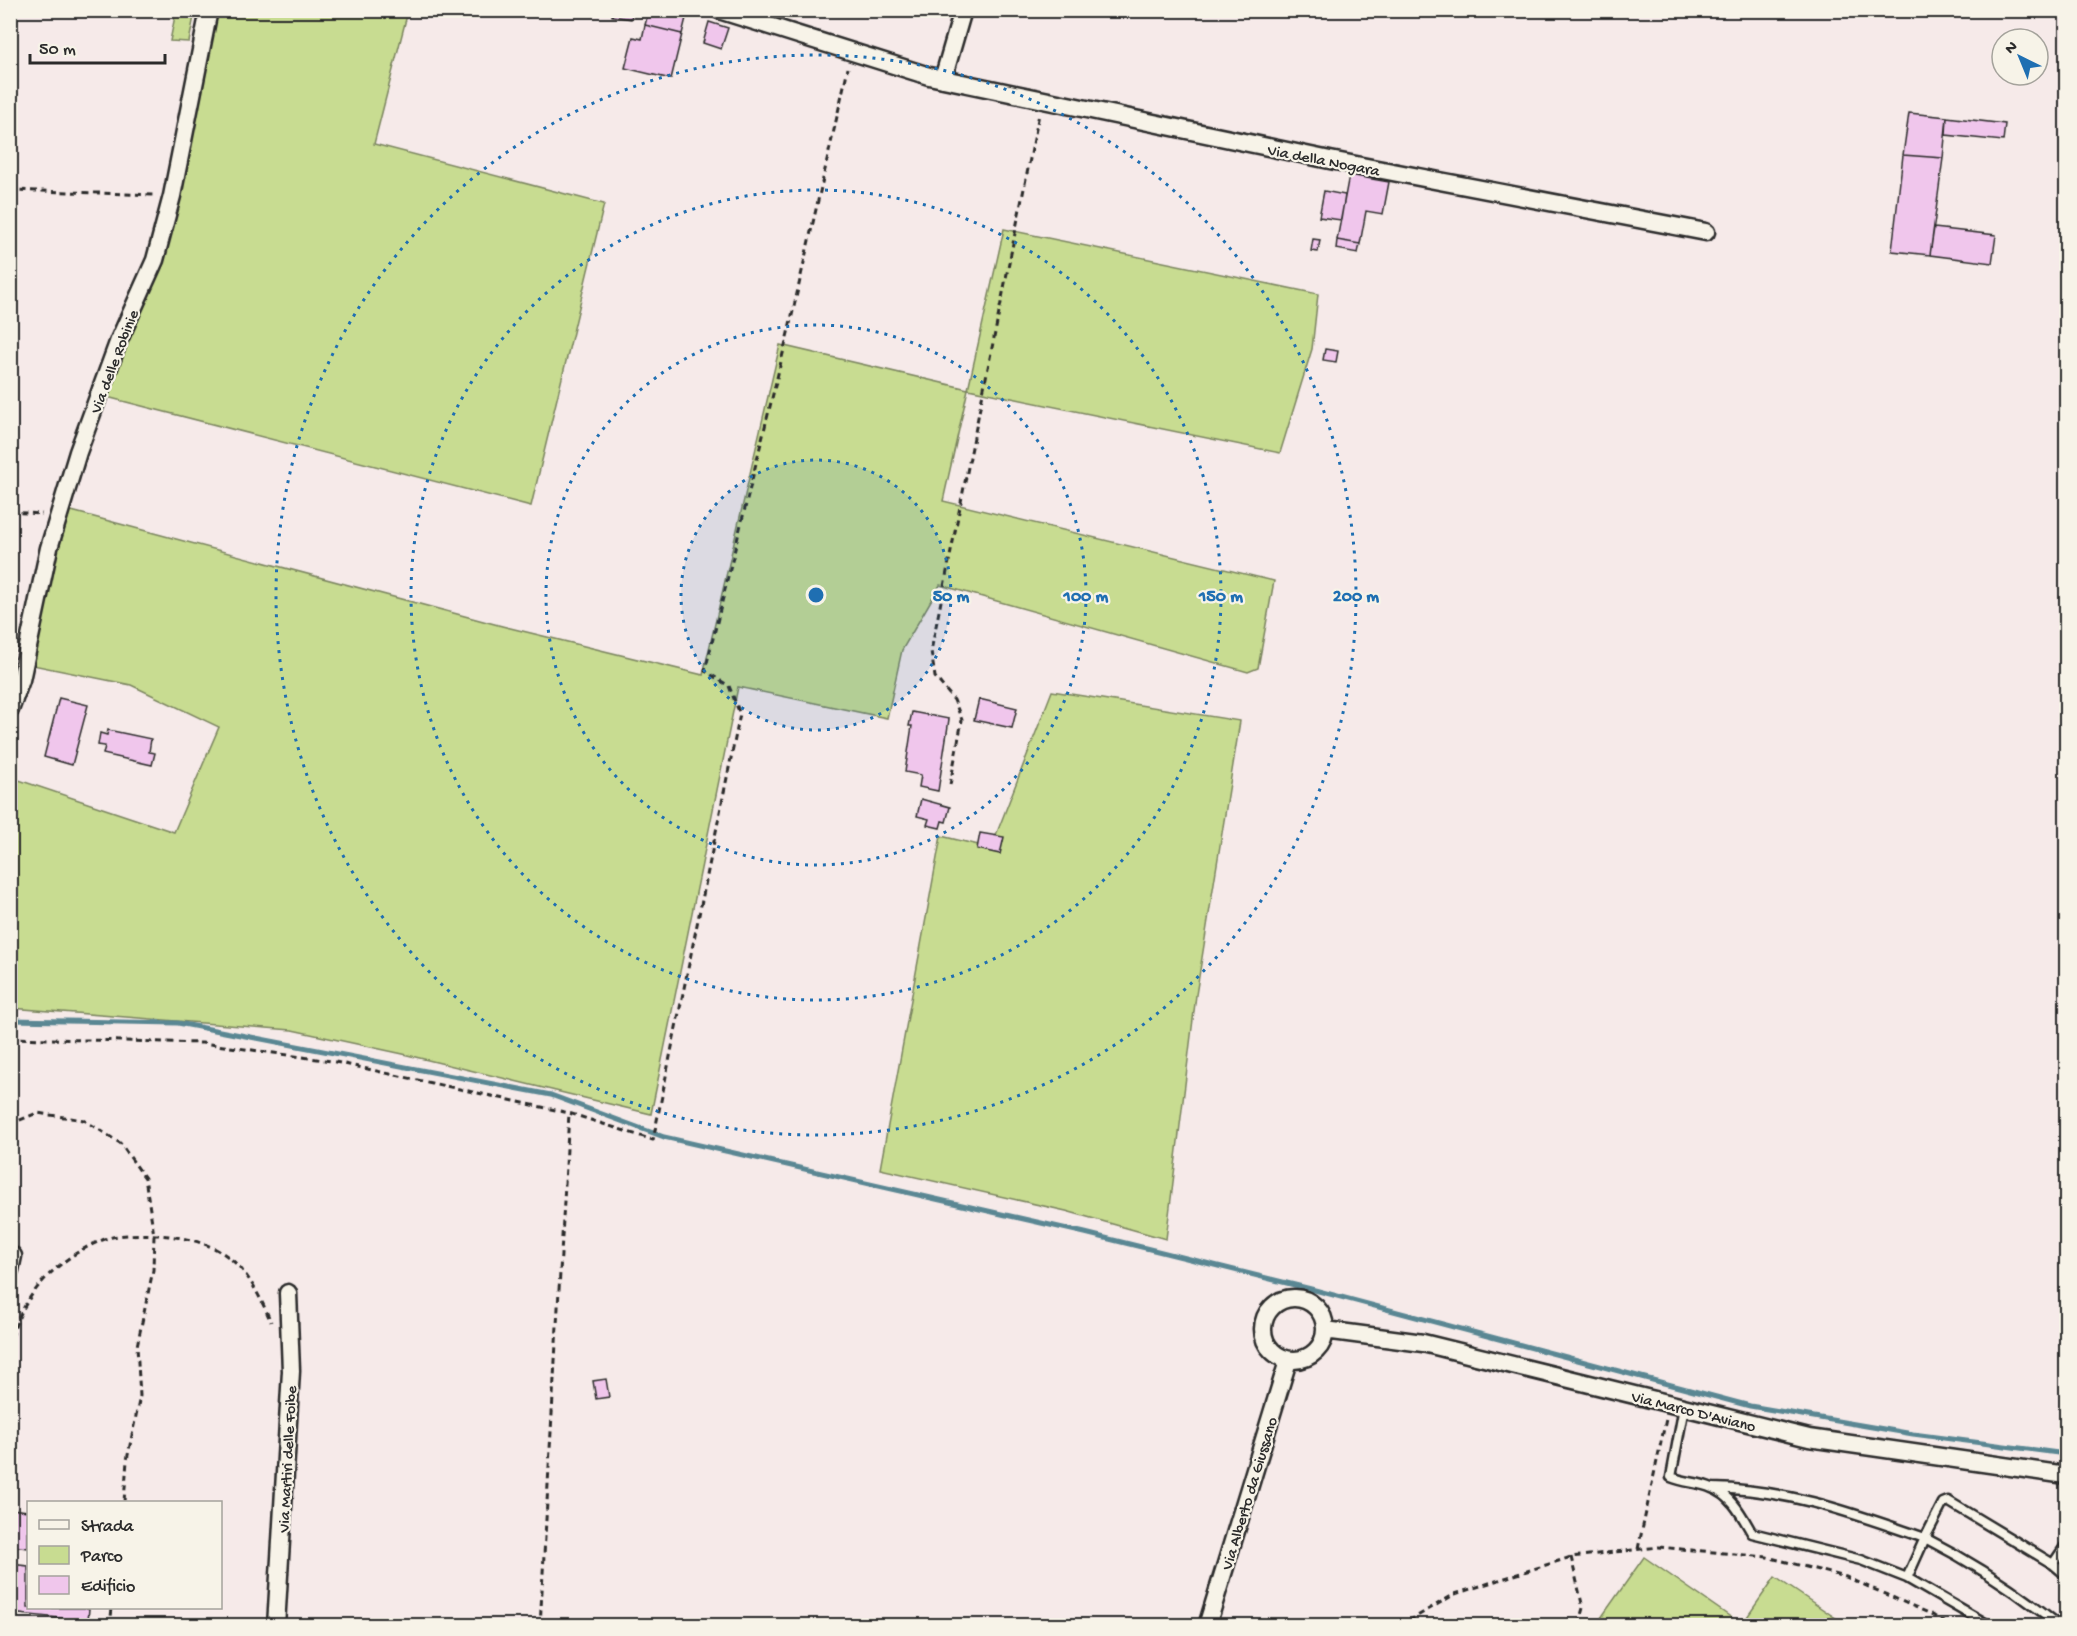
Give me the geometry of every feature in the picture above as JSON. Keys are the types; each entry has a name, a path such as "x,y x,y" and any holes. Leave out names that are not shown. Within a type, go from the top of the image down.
{"street":[{"name":"Via delle Robinie","path":"10,711 21,680 33,618 59,515 78,452 115,352 155,260 172,196 209,10"},
{"name":"Via della Nogara","path":"719,10 943,79 1330,160 1706,232"},
{"path":"943,79 963,10"},
{"name":"Via Martiri delle Foibe","path":"276,1626 291,1371 288,1293"},
{"path":"1286,1299 1308,1301 1322,1316 1325,1330 1322,1345 1315,1352 1307,1358 1288,1361 1270,1351 1262,1332 1263,1321 1276,1303 1286,1299"},
{"name":"Via Marco D'Aviano","path":"1325,1330 1422,1343 1809,1438 2067,1475"},
{"name":"Via Alberto da Giussano","path":"1207,1626 1288,1361"}],"lane":[{"path":"1677,1405 1671,1477 1685,1483 1713,1488 1756,1489 1830,1506 1925,1538 1971,1562 2021,1594 2060,1626"},
{"path":"1713,1488 1734,1503 1752,1533 1861,1560 1907,1578 1990,1626"},
{"path":"1907,1578 1943,1503 1948,1501 2053,1564 2067,1575"},
{"path":"2053,1564 2067,1545"}],"path":[{"path":"10,1038 202,1043 331,1061 569,1113 652,1140 740,714 729,686 705,671 788,333 852,52"},
{"path":"950,785 962,720 954,700 935,677 931,651 1041,100"},
{"path":"10,190 172,196"},
{"path":"10,512 59,515"},
{"path":"10,1124 37,1113 84,1120 120,1143 145,1178 154,1235 153,1270 137,1346 140,1396 127,1460 124,1501"},
{"path":"540,1626 569,1113"},
{"path":"10,1348 28,1301 45,1278 71,1256 107,1239 154,1235 195,1239 232,1259 246,1276 274,1329"},
{"path":"1638,1549 1677,1405"},
{"path":"1400,1626 1455,1594 1571,1557 1659,1547 1767,1557 1846,1577 1931,1614 1949,1626"},
{"path":"1571,1557 1583,1608 1578,1626"},
{"path":"110,1626 112,1609"}],"green space":[{"path":"176,11 195,11 189,42 170,41"},
{"path":"212,11 408,11 374,144 604,204 531,506 99,395 145,290"},
{"path":"1004,229 1318,294 1312,349 1280,453 968,389"},
{"path":"780,345 968,389 943,501 1274,581 1258,668 1248,672 940,585 902,650 887,718 738,687 651,1114 403,1054 292,1030 11,1008 10,777 174,832 219,727 131,685 23,663 64,509 502,626 703,675"},
{"path":"1052,691 1240,721 1196,995 1166,1239 1066,1211 880,1169 941,836 991,848"},
{"path":"1644,1557 1742,1625 1596,1625"},
{"path":"1775,1577 1846,1625 1753,1625 1745,1620"}],"building":[{"path":"613,10 633,10 631,19 612,16"},
{"path":"649,10 688,10 682,34 645,25"},
{"path":"709,22 728,28 721,49 703,43"},
{"path":"645,25 682,34 671,79 625,68 633,37 642,39"},
{"path":"1909,113 1947,117 1943,158 1903,155"},
{"path":"1947,117 2005,124 2003,141 1946,135"},
{"path":"1903,155 1943,158 1930,255 1892,251"},
{"path":"1349,175 1389,182 1383,214 1366,211 1360,244 1337,240"},
{"path":"1324,191 1345,195 1341,220 1319,217"},
{"path":"1934,228 1996,235 1992,263 1930,255"},
{"path":"1313,239 1320,240 1318,252 1311,251"},
{"path":"1337,240 1360,244 1358,253 1336,249"},
{"path":"1325,349 1338,351 1336,362 1323,360"},
{"path":"59,698 88,705 72,765 44,757"},
{"path":"979,699 1017,708 1012,728 974,720"},
{"path":"912,712 949,719 938,791 919,787 921,775 905,772"},
{"path":"108,730 151,739 149,752 155,753 152,765 103,754 105,746 98,745 100,733 107,735"},
{"path":"921,799 950,807 946,822 942,821 940,828 927,825 929,819 917,816"},
{"path":"980,833 1004,837 1000,854 977,849"},
{"path":"606,1379 609,1397 596,1399 593,1381"},
{"path":"10,1509 27,1511 27,1548 10,1546"},
{"path":"10,1564 27,1566 27,1609 89,1609 88,1621 10,1613"}],"waterway":[{"path":"10,1020 178,1023 551,1095 664,1137 1085,1233 1311,1289 1750,1406 1913,1434 2066,1454"}]}
